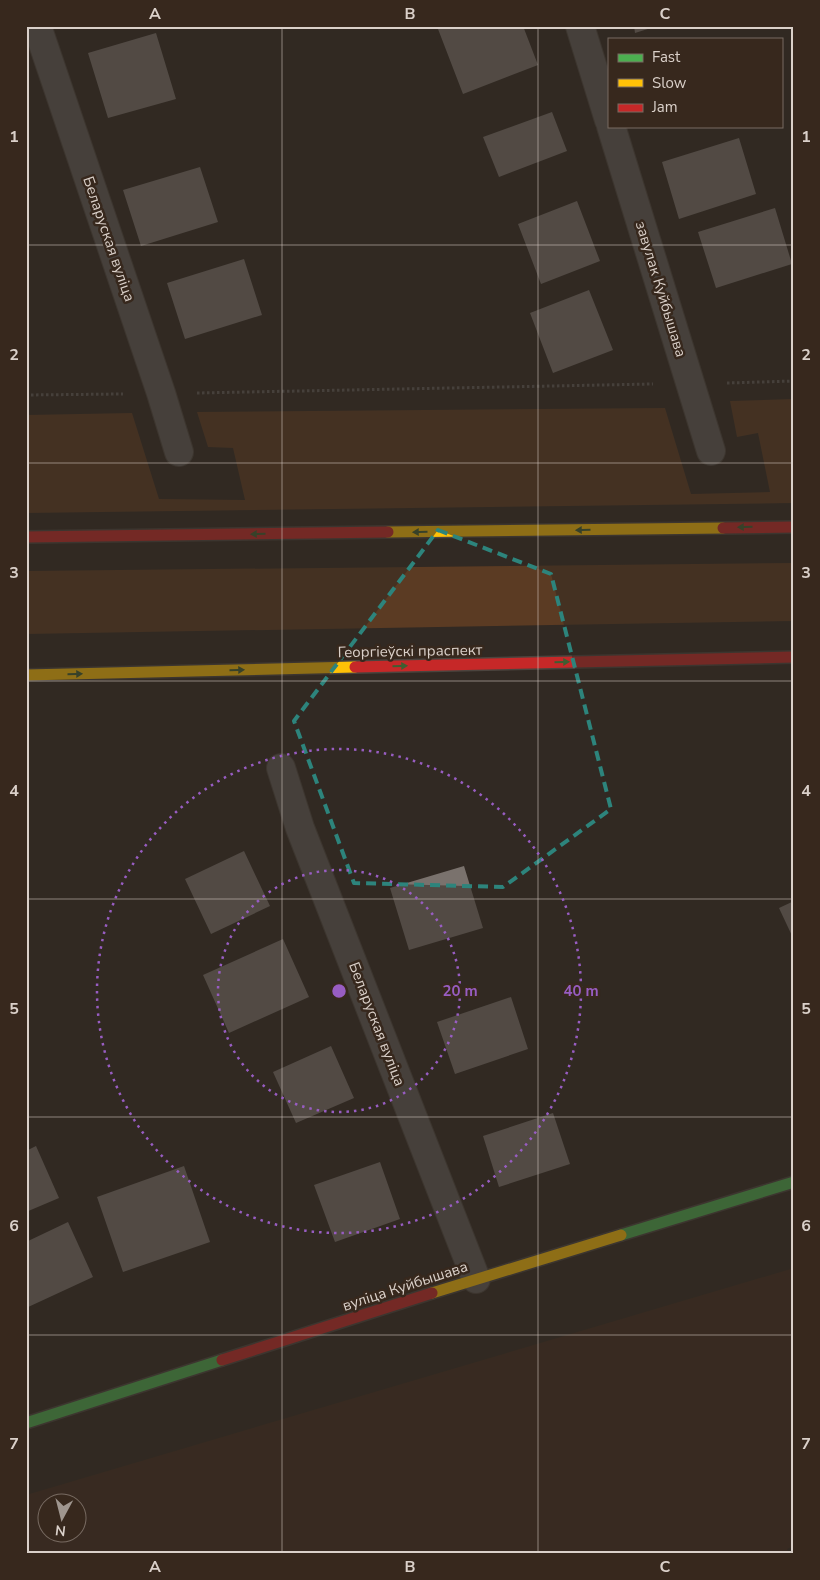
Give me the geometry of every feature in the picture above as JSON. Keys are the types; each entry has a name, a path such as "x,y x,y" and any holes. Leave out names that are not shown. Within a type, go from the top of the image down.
{"main road":[{"path":"26,537 794,527"},
{"name":"Георгіеўскі праспект","path":"26,675 794,657"},
{"name":"вуліца Куйбышава","path":"26,1423 476,1279 794,1182"}],"street":[{"name":"Беларуская вуліца","path":"38,26 179,452"},
{"path":"580,26 608,117"},
{"name":"завулак Куйбышава","path":"612,128 711,451"},
{"name":"Беларуская вуліца","path":"281,768 300,828 476,1279"}],"path":[{"path":"26,395 794,381"}],"highlighted area":[{"path":"438,530 551,574 611,809 503,887 354,883 294,721"}],"shaded area":[{"path":"794,399 794,503 26,513 26,415 132,413 159,499 245,500 233,448 208,447 197,412 665,408 691,494 770,492 758,433 737,437 730,401"},
{"path":"794,563 794,621 26,634 26,571"},
{"path":"794,1268 794,1546 787,1549 789,1554 26,1554 26,1495"}],"building":[{"path":"446,26 523,26 538,65 463,94 438,29"},
{"path":"634,26 654,26 654,27 635,33"},
{"path":"156,33 176,99 108,118 88,53"},
{"path":"552,112 567,151 499,177 483,137"},
{"path":"739,138 756,194 679,219 662,162"},
{"path":"200,167 218,222 141,246 123,190"},
{"path":"577,201 600,261 541,284 518,224"},
{"path":"775,208 792,264 716,288 698,232"},
{"path":"244,259 262,315 185,339 167,283"},
{"path":"589,290 613,350 553,373 530,313"},
{"path":"244,851 270,906 211,934 185,879"},
{"path":"464,866 483,928 409,950 390,888"},
{"path":"794,901 794,940 779,908"},
{"path":"283,939 309,997 229,1033 203,975"},
{"path":"511,997 528,1049 455,1074 437,1022"},
{"path":"331,1046 354,1098 296,1123 273,1072"},
{"path":"553,1113 570,1164 499,1187 483,1136"},
{"path":"36,1146 59,1198 26,1212 26,1151"},
{"path":"380,1162 400,1219 335,1242 314,1185"},
{"path":"184,1166 210,1242 123,1272 97,1197"},
{"path":"68,1222 93,1277 26,1308 26,1242"}],"traffic: fast":[{"path":"621,1235 794,1182"},
{"path":"26,1423 222,1360"}],"traffic: slow":[{"path":"388,532 723,528"},
{"path":"26,675 355,667"},
{"path":"432,1293 621,1235"}],"traffic: jam":[{"path":"723,528 794,527"},
{"path":"26,537 388,532"},
{"path":"355,667 794,657"},
{"path":"222,1360 432,1293"}]}
